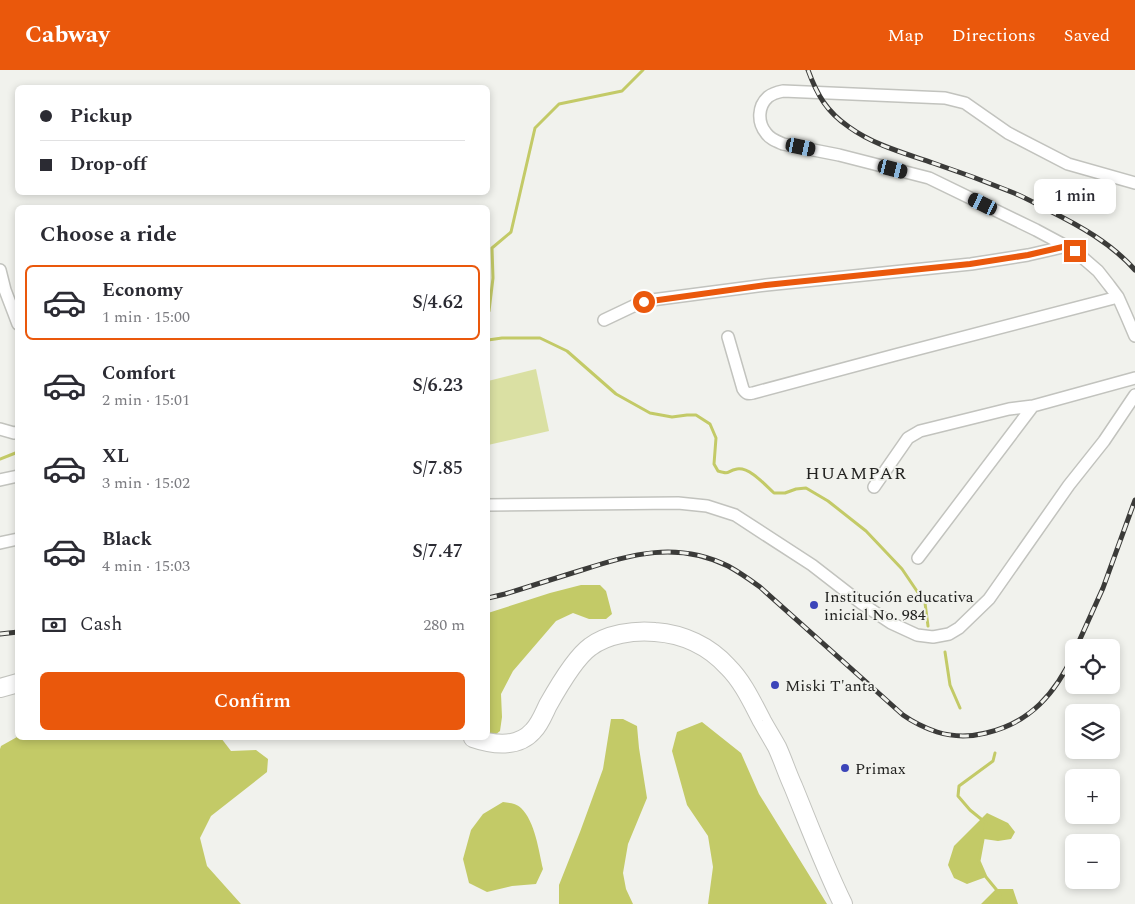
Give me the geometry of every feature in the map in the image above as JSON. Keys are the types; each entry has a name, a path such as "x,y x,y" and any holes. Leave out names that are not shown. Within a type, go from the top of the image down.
{"highway":[{"path":"481,740 499,744 512,743 533,732 578,658 590,646 605,639 636,631 656,632 686,638 711,653 729,668 752,702 777,748 843,904"},
{"path":"0,688 15,684"}],"street":[{"path":"1135,183 1068,164 1008,133 965,103 945,98 783,91 769,96 760,110 763,129 775,141 929,178 1067,246 1098,271 1118,297 1135,336"},
{"path":"604,320 644,302 766,285 970,264 1028,255 1067,246"},
{"path":"0,270 15,316"},
{"path":"728,336 745,392 748,394 1118,297"},
{"path":"874,487 908,438 920,431 1009,409 1033,406 1135,378"},
{"path":"490,505 678,503 707,506 735,515 812,565 861,603 891,623 917,635 933,637 949,634 959,628 989,599 1070,485 1104,441 1135,394"},
{"path":"918,558 1033,406"},
{"path":"0,429 15,433"},
{"path":"0,480 15,477"},
{"path":"0,543 15,540"}],"shaded area":[{"path":"536,369 549,431 490,445 490,380"},
{"path":"581,585 600,585 606,591 612,614 606,619 589,619 573,613 556,621 513,671 501,694 502,717 500,731 490,739 490,612"},
{"path":"611,719 623,719 637,726 647,798 628,844 623,873 626,889 633,904 559,904 559,885 603,769"},
{"path":"702,722 741,753 759,794 827,904 708,904 713,867 708,836 687,805 672,751 677,732"},
{"path":"15,738 15,740 223,740 231,751 256,750 268,759 267,772 211,816 200,838 207,866 241,904 0,904 1,746"},
{"path":"503,802 517,805 526,814 536,837 543,869 536,884 512,886 487,892 469,883 463,859 471,830 483,814"},
{"path":"987,813 1008,823 1015,832 1011,839 998,841 984,839 979,861 986,877 967,884 954,878 948,865 954,846"},
{"path":"996,889 1013,889 1018,904 981,904"}],"waterway":[{"path":"490,303 493,278 492,248 511,232 535,128 559,104 622,91 643,70"},
{"path":"490,340 540,338 567,351 616,394 650,413 672,417 696,415 710,424 716,438 714,464 718,471 727,473 742,469 757,477 774,493 785,493 806,488 828,501 866,531 902,569 925,603 928,626"},
{"path":"0,459 15,453"},
{"path":"945,652 950,685 960,708"},
{"path":"995,753 993,761 959,786 958,796 970,810 986,823 979,861 986,877 1000,894 1001,904"}],"railway":[{"path":"808,70 819,95 829,109 841,121 859,133 890,148 974,177 1027,199 1072,222 1105,243 1135,270"},
{"path":"1080,639 1103,588 1135,500"},
{"path":"490,598 637,555 673,552 709,558 732,568 760,587 903,715 933,730 955,736 986,733 1016,722 1040,704 1065,671"},
{"path":"0,634 15,632"}],"place":[{"name":"Institución educativa inicial No. 984","path":"814,605"},
{"name":"Miski T'anta","path":"775,685"},
{"name":"Primax","path":"845,768"}],"district":[{"name":"HUAMPAR","path":"856,473"}],"route":[{"path":"644,302 766,285 970,264 1028,255 1067,246 1075,251"}]}
